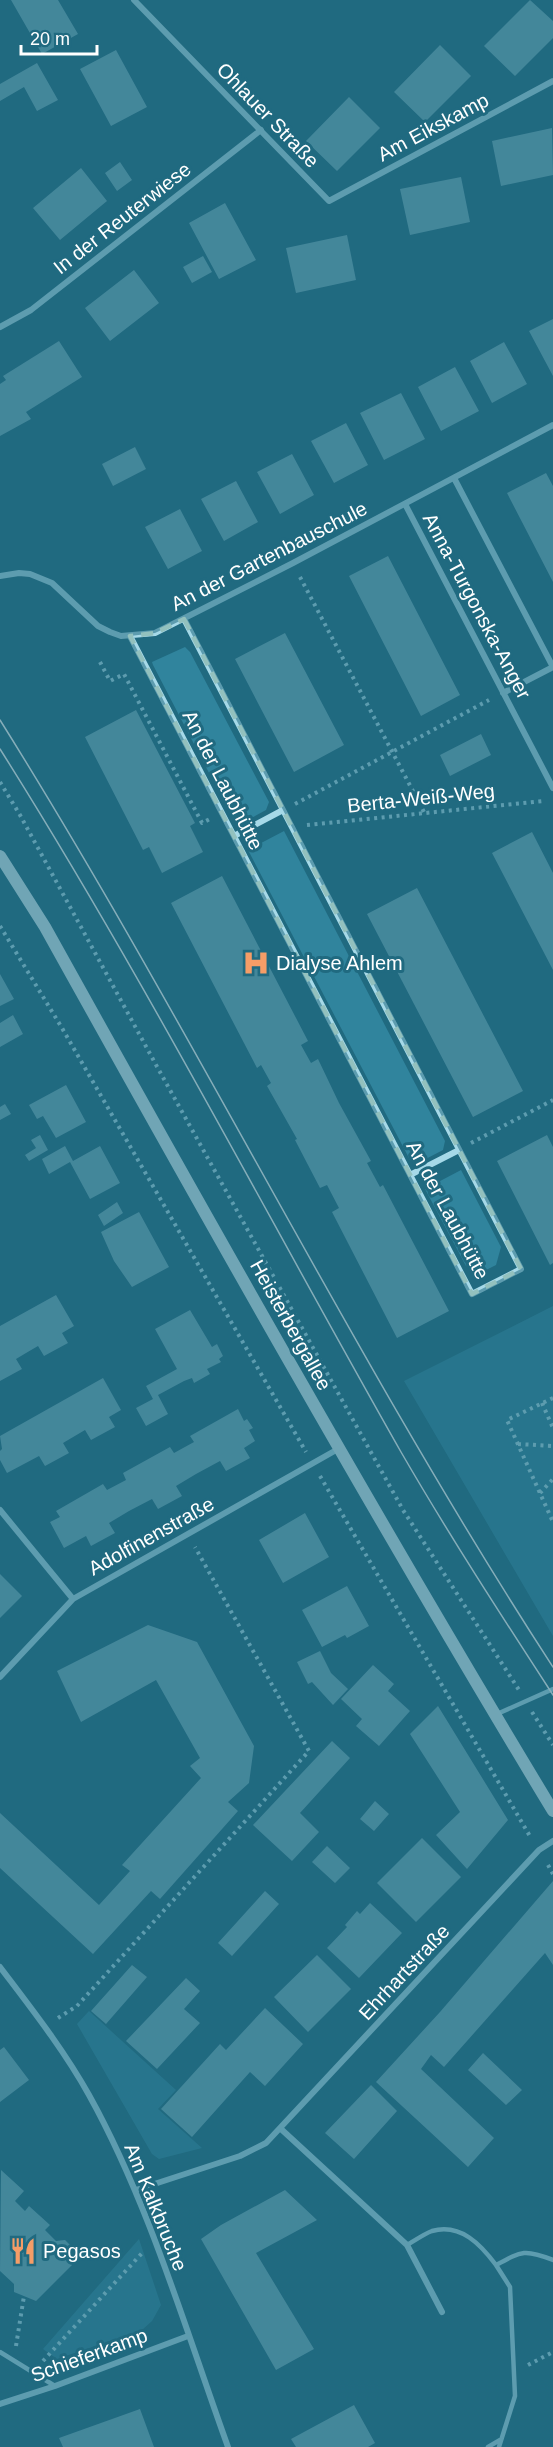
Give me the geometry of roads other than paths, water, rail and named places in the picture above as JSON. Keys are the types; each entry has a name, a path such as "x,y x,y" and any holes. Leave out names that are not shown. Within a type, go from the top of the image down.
{"main road":[{"name":"Heisterbergallee","path":"0,856 45,927 338,1449 553,1811"}],"street":[{"name":"Ohlauer Straße","path":"134,0 329,201"},
{"name":"Am Eikskamp","path":"329,201 553,81"},
{"name":"In der Reuterwiese","path":"0,327 31,310 261,130"},
{"name":"An der Gartenbauschule","path":"0,576 30,574 52,583 98,626 121,636 155,633 293,563 553,425"},
{"name":"Anna-Turgonska-Anger","path":"454,478 553,667"},
{"name":"Anna-Turgonska-Anger","path":"405,504 553,788"},
{"name":"An der Laubhütte","path":"130,636 472,1294 521,1269 184,619"},
{"path":"503,693 553,667"},
{"path":"234,836 283,810"},
{"path":"410,1175 459,1150"},
{"name":"Adolfinenstraße","path":"0,1677 74,1599 338,1449"},
{"path":"0,1510 74,1599"},
{"name":"Ehrhartstraße","path":"136,2190 240,2156 266,2144 539,1850 553,1841"},
{"name":"Am Kalkbruche","path":"0,1967 44,2026 88,2094 136,2190 228,2447"},
{"path":"281,2129 406,2245 442,2312"},
{"name":"Schieferkamp","path":"0,2404 188,2336"}],"lane":[{"path":"495,1715 553,1689"},
{"path":"406,2245 433,2231 459,2231 482,2246 510,2287 515,2396 499,2447"},
{"path":"496,2265 519,2252 536,2253 553,2260"},
{"path":"0,2352 55,2386"},
{"path":"488,2447 500,2440"}],"tram line":[{"path":"0,720 140,956 410,1433 480,1551 553,1667"},
{"path":"0,749 105,922 401,1452 456,1544 553,1695"}],"place":[{"name":"Dialyse Ahlem","path":"256,963"},
{"name":"Pegasos","path":"23,2251"}]}
